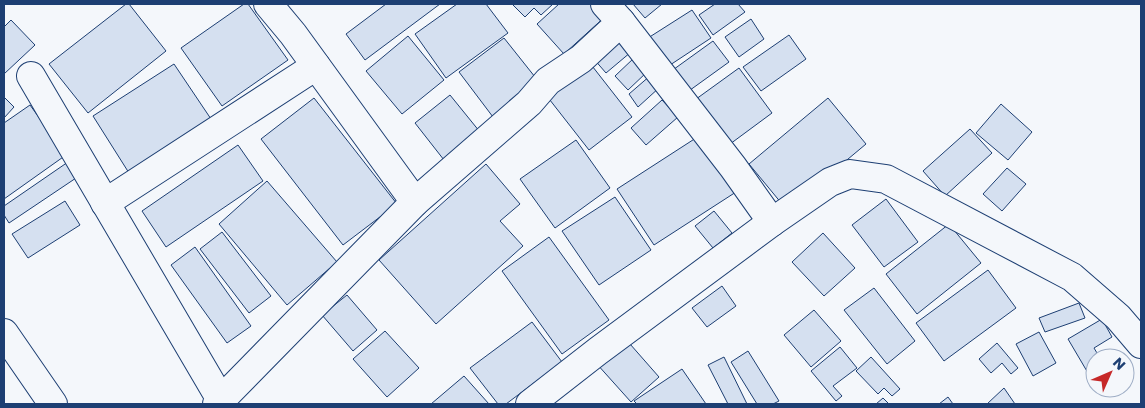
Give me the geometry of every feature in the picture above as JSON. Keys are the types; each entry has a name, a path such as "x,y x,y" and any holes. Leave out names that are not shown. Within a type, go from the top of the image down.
{"street":[{"path":"268,4 316,66 415,202"},
{"path":"31,76 219,402 415,202 530,103 548,81 580,59 613,13 733,167 772,222"},
{"path":"105,203 316,66"},
{"path":"530,404 598,350 772,222 830,182 850,174 886,180 1072,277 1118,317 1141,344"},
{"path":"4,333 53,404"}],"building":[{"path":"126,4 129,4 166,51 88,113 49,64"},
{"path":"244,4 248,4 288,60 222,106 181,48"},
{"path":"386,4 440,4 365,60 346,34"},
{"path":"457,4 486,4 508,33 446,78 415,34"},
{"path":"512,4 553,4 541,15 534,8 525,17"},
{"path":"559,4 599,4 608,14 564,54 537,24"},
{"path":"633,4 662,4 645,18"},
{"path":"715,4 738,4 745,12 713,35 699,15"},
{"path":"692,10 711,38 667,67 648,38"},
{"path":"751,19 764,39 739,57 725,37"},
{"path":"11,20 35,45 4,74 4,27"},
{"path":"789,35 806,59 761,91 743,67"},
{"path":"408,36 444,80 402,114 366,71"},
{"path":"618,36 631,52 606,73 593,58"},
{"path":"504,38 539,82 493,117 459,72"},
{"path":"713,41 729,62 686,93 670,72"},
{"path":"634,58 647,72 628,90 615,76"},
{"path":"589,62 632,117 589,150 546,95"},
{"path":"174,64 211,119 129,173 93,116"},
{"path":"739,68 772,113 726,147 692,102"},
{"path":"651,75 660,87 638,107 629,94"},
{"path":"450,95 480,132 444,160 415,123"},
{"path":"4,97 14,107 4,118"},
{"path":"314,98 397,204 343,245 261,139"},
{"path":"828,98 866,144 787,210 749,164"},
{"path":"662,100 678,117 646,145 631,128"},
{"path":"1001,104 1032,132 1008,160 976,133"},
{"path":"30,105 66,155 4,199 4,123"},
{"path":"970,129 992,153 945,196 923,171"},
{"path":"699,136 736,192 654,245 617,189"},
{"path":"576,140 610,188 555,228 520,179"},
{"path":"238,145 263,181 166,247 142,211"},
{"path":"68,162 82,174 9,223 4,215 4,206"},
{"path":"486,164 520,204 500,221 523,246 436,324 379,260"},
{"path":"1007,168 1026,184 1002,211 983,194"},
{"path":"267,181 337,262 287,305 219,224"},
{"path":"615,197 651,250 599,285 562,231"},
{"path":"886,199 918,242 884,267 852,225"},
{"path":"65,201 80,225 28,258 12,234"},
{"path":"714,211 732,233 713,248 695,226"},
{"path":"949,224 981,263 917,314 886,274"},
{"path":"222,232 271,296 249,313 200,249"},
{"path":"823,233 855,268 824,296 792,262"},
{"path":"549,237 609,320 562,354 502,271"},
{"path":"195,247 251,326 227,343 171,265"},
{"path":"988,270 1016,308 944,361 916,323"},
{"path":"722,286 736,306 707,327 692,308"},
{"path":"874,288 915,341 887,364 844,310"},
{"path":"347,295 377,330 353,351 322,315"},
{"path":"1079,303 1085,318 1045,332 1039,318"},
{"path":"814,310 841,341 811,367 784,335"},
{"path":"1102,319 1112,337 1094,348 1085,348 1085,368 1068,339"},
{"path":"532,322 562,362 506,404 498,404 470,368"},
{"path":"385,331 419,368 387,397 353,359"},
{"path":"1039,332 1056,363 1033,376 1016,344"},
{"path":"997,343 1018,368 1011,374 1002,363 991,373 979,359"},
{"path":"630,344 659,377 631,402 596,363"},
{"path":"840,347 857,368 833,386 842,396 836,401 811,371"},
{"path":"748,351 779,401 773,404 757,404 731,362"},
{"path":"724,357 747,404 728,404 708,365"},
{"path":"871,357 900,389 892,396 884,388 878,394 856,371"},
{"path":"682,369 706,404 637,404 634,401"},
{"path":"464,376 489,404 431,404"},
{"path":"1004,388 1015,404 987,404"},
{"path":"948,397 953,404 939,404"},
{"path":"883,398 889,404 876,404"}]}
